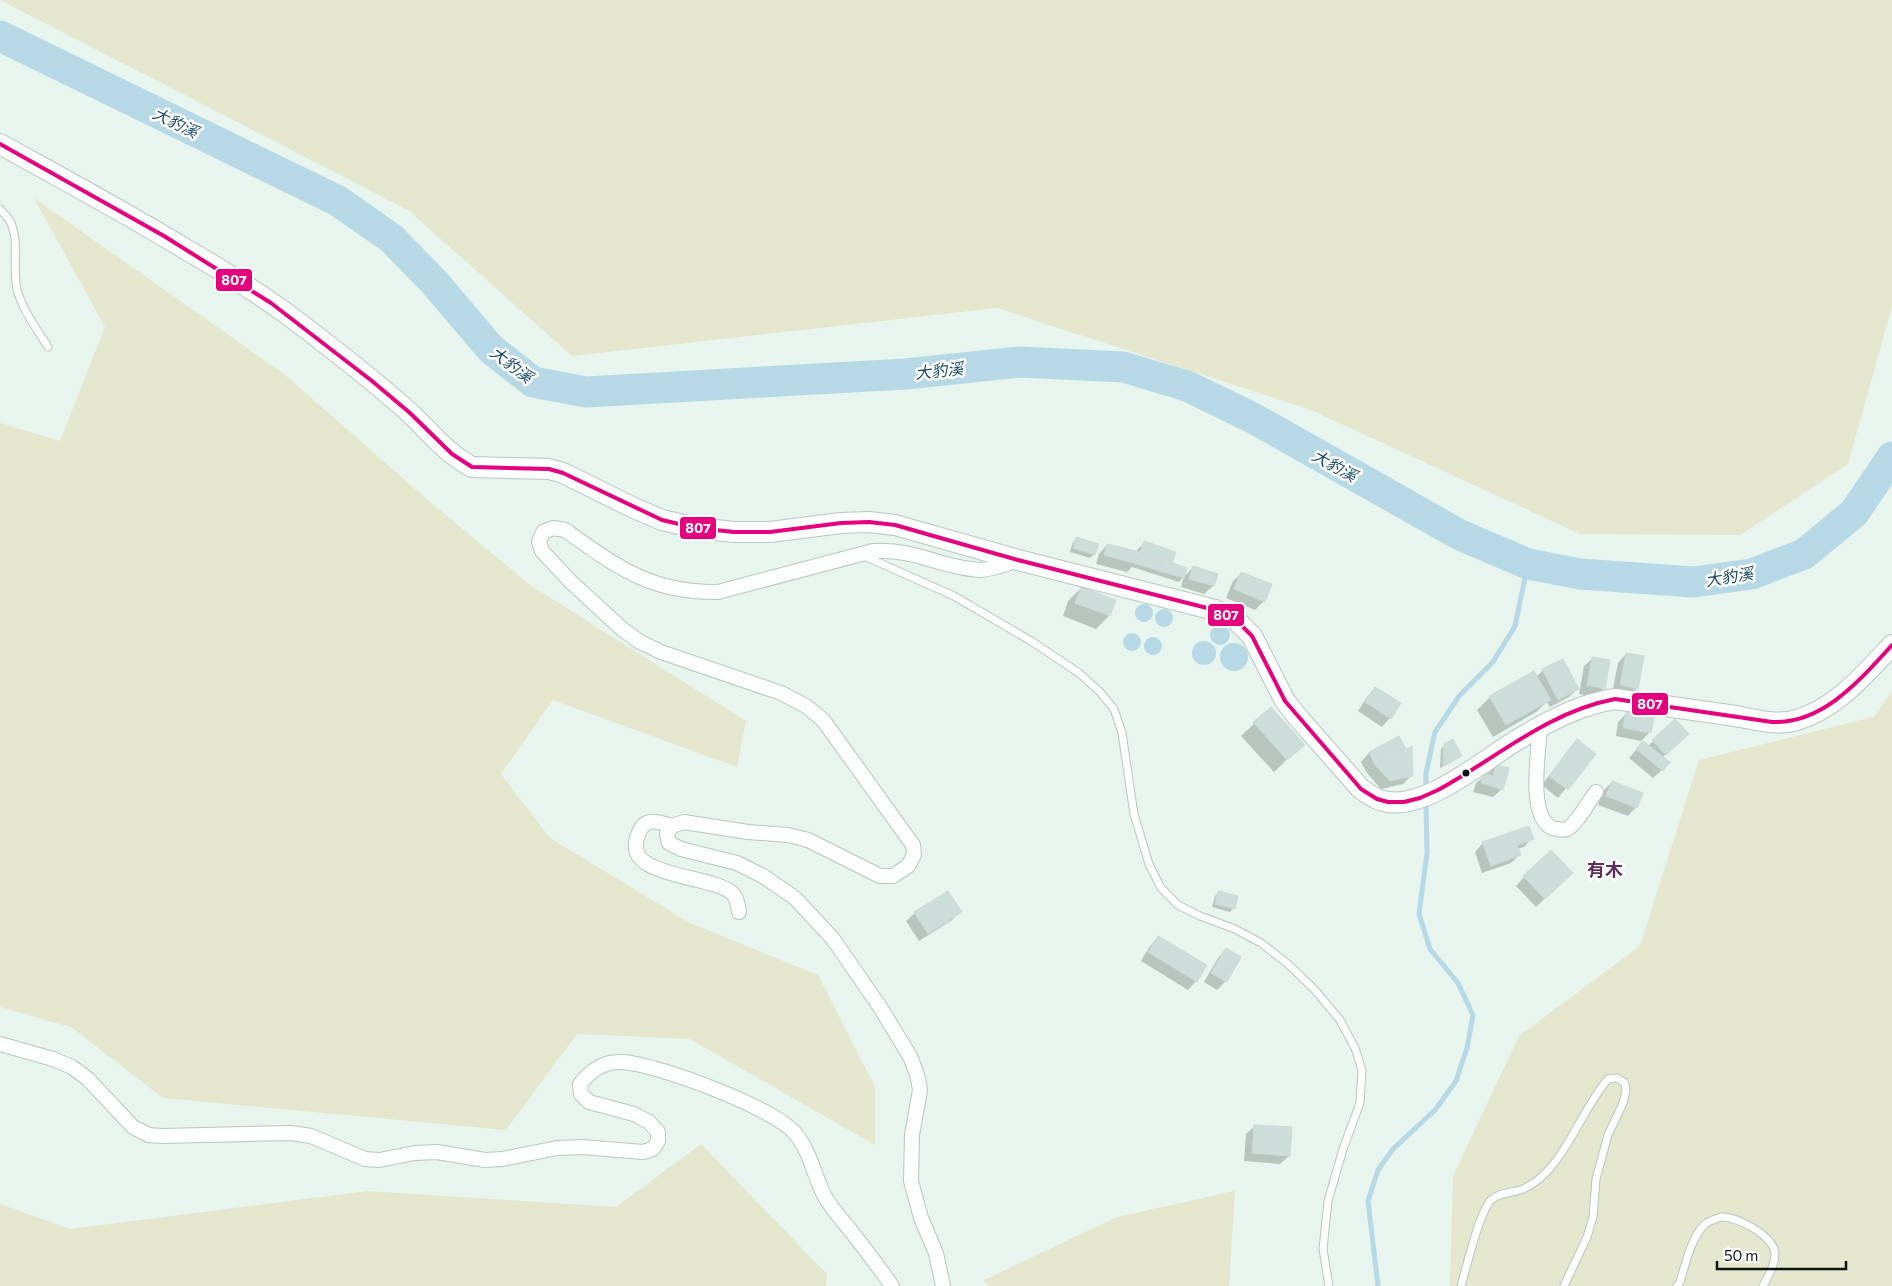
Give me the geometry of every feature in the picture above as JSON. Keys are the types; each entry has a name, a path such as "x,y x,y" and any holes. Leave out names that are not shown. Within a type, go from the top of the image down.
{"street":[{"path":"0,144 129,215 245,284 360,370 402,406 460,461 472,467 549,469 563,472 662,520 696,528 734,532 770,532 841,523 869,522 895,525 1018,560 1214,610 1236,619 1252,636 1285,701 1300,721 1361,789 1373,798 1388,802 1416,800 1454,782 1540,727 1598,701 1615,699 1737,716 1771,723 1796,721 1818,711 1841,696 1892,645"},
{"path":"739,912 738,900 733,893 720,885 656,868 644,862 636,854 636,841 641,827 648,821 657,821 672,826 684,822 748,832 788,835 808,840 880,876 894,876 908,866 914,855 914,845 823,720 806,706 781,693 661,652 640,642 622,629 570,581 542,551 539,542 543,532 553,528 565,530 626,572 667,588 701,592 718,592 858,553 885,550 912,554 960,568 979,570 995,568 1018,560"},
{"path":"1540,727 1536,783 1538,804 1543,818 1549,826 1558,830 1567,829 1573,824 1596,792"},
{"path":"672,826 667,834 669,843 681,849 737,863 763,876 795,898 833,939 880,1007 911,1058 920,1090 912,1134 911,1181 921,1218 936,1253 943,1286"},
{"path":"0,1044 53,1059 72,1068 88,1079 133,1127 149,1135 196,1136 291,1133 311,1136 364,1159 379,1160 415,1153 436,1152 485,1160 502,1160 557,1148 582,1147 643,1152 653,1149 658,1141 658,1132 649,1122 634,1114 589,1102 581,1094 580,1084 588,1074 602,1066 620,1062 647,1067 755,1106 776,1118 795,1133 805,1149 824,1195 892,1286"}],"lane":[{"path":"0,209 10,220 15,239 17,291 27,314 48,347"},
{"path":"858,553 954,596 1039,646 1079,673 1099,691 1114,710 1122,733 1134,814 1148,864 1161,888 1178,904 1200,916 1235,929 1261,943 1288,964 1315,990 1340,1020 1355,1048 1362,1070 1360,1103 1343,1149 1328,1201 1323,1249 1329,1286"},
{"path":"1461,1286 1482,1213 1491,1200 1504,1193 1522,1189 1537,1182 1555,1162 1586,1115 1599,1090 1608,1079 1617,1078 1625,1083 1626,1091 1623,1103 1608,1135 1596,1179 1593,1216 1587,1237 1564,1286"},
{"path":"1677,1286 1696,1237 1706,1223 1721,1217 1738,1220 1766,1237 1775,1252 1773,1266 1763,1286"}],"green space":[{"path":"0,0 1892,0 1892,306 1848,464 1740,535 1580,534 1311,410 997,308 572,356 408,210"},
{"path":"34,198 284,374 430,502 530,585 746,721 737,767 553,700 501,774 550,838 690,923 818,975 875,1087 875,1145 690,1039 577,1034 506,1130 163,1098 71,1027 0,1007 0,423 60,441 105,327"},
{"path":"1892,691 1892,1286 1450,1286 1453,1176 1519,1036 1640,946 1699,760 1874,717"},
{"path":"701,1144 827,1274 826,1286 0,1286 0,1204 70,1229 367,1191 616,1207"},
{"path":"1235,1191 1229,1286 989,1286 984,1280 1117,1217"}],"water":[{"path":"1144,604 1150,607 1153,613 1150,619 1144,622 1138,619 1135,613 1138,607"},
{"path":"1164,609 1170,612 1173,618 1170,624 1164,627 1158,624 1155,618 1158,612"},
{"path":"1220,625 1227,628 1230,635 1227,642 1220,645 1213,642 1210,635 1213,628"},
{"path":"1132,633 1138,636 1141,642 1138,648 1132,651 1126,648 1123,642 1126,636"},
{"path":"1153,637 1159,640 1162,646 1159,652 1153,655 1147,652 1144,646 1147,640"},
{"path":"1204,641 1209,642 1215,648 1215,658 1209,664 1204,665 1199,664 1193,658 1192,653 1193,648 1199,642"},
{"path":"1234,643 1244,647 1248,657 1244,667 1234,671 1224,667 1220,657 1224,647"}],"building":[{"path":"1076,537 1099,544 1095,555 1073,548"},
{"path":"1144,541 1176,552 1172,564 1140,552"},
{"path":"1107,544 1140,552 1137,564 1104,555"},
{"path":"1140,552 1163,560 1159,571 1137,564"},
{"path":"1163,560 1187,568 1184,578 1159,571"},
{"path":"1193,566 1218,574 1214,586 1189,579"},
{"path":"1241,572 1272,584 1265,602 1234,589"},
{"path":"1081,587 1116,600 1110,616 1075,603"},
{"path":"1626,653 1644,656 1638,689 1620,685"},
{"path":"1592,657 1610,660 1605,689 1587,685"},
{"path":"1563,659 1579,689 1558,700 1542,669"},
{"path":"1534,671 1551,700 1506,725 1489,696"},
{"path":"1375,687 1401,703 1391,719 1365,702"},
{"path":"1271,707 1305,745 1287,760 1253,722"},
{"path":"1626,712 1654,717 1651,733 1623,728"},
{"path":"1675,719 1689,734 1666,755 1652,740"},
{"path":"1399,736 1406,749 1375,765 1369,752"},
{"path":"1453,739 1462,756 1443,765 1444,744"},
{"path":"1577,739 1596,754 1568,790 1549,776"},
{"path":"1643,741 1670,762 1663,771 1636,749"},
{"path":"1412,746 1413,776 1390,781 1375,765"},
{"path":"1496,765 1509,768 1503,790 1481,783 1484,773 1493,776"},
{"path":"1612,781 1643,793 1637,808 1606,796"},
{"path":"1529,826 1534,839 1517,845 1521,855 1491,866 1482,842"},
{"path":"1551,850 1573,873 1545,899 1523,876"},
{"path":"948,891 962,912 928,934 914,912"},
{"path":"1218,891 1238,896 1235,909 1215,904"},
{"path":"1158,936 1207,965 1197,982 1148,952"},
{"path":"1226,948 1241,957 1227,982 1211,973"},
{"path":"1254,1125 1292,1127 1290,1156 1252,1153"}],"waterway":[{"name":"大豹溪","path":"0,36 338,201 391,238 434,282 491,349 533,382 586,392 906,374 1020,362 1123,367 1187,386 1253,418 1460,535 1528,564 1580,574 1693,582 1752,574 1804,554 1854,513 1892,457"},
{"path":"1426,790 1426,773 1435,732 1460,695 1493,662 1515,626 1528,564"},
{"path":"1378,1286 1368,1201 1378,1170 1393,1149 1435,1110 1456,1081 1467,1048 1473,1015 1458,983 1430,949 1419,914 1427,853 1426,801"}],"transit line":[{"name":"807","path":"0,144 164,236 271,303 372,381 410,413 452,454 472,467 549,469 563,473 662,520 696,528 734,532 770,532 841,523 869,522 895,525 1018,560 1215,610 1235,619 1252,636 1285,701 1361,789 1377,799 1388,802 1404,802 1420,798 1438,790 1545,725 1590,705 1615,699 1772,722 1790,721 1808,716 1824,708 1839,697 1867,672 1892,645"}],"district":[{"name":"有木","path":"1605,869"}]}
